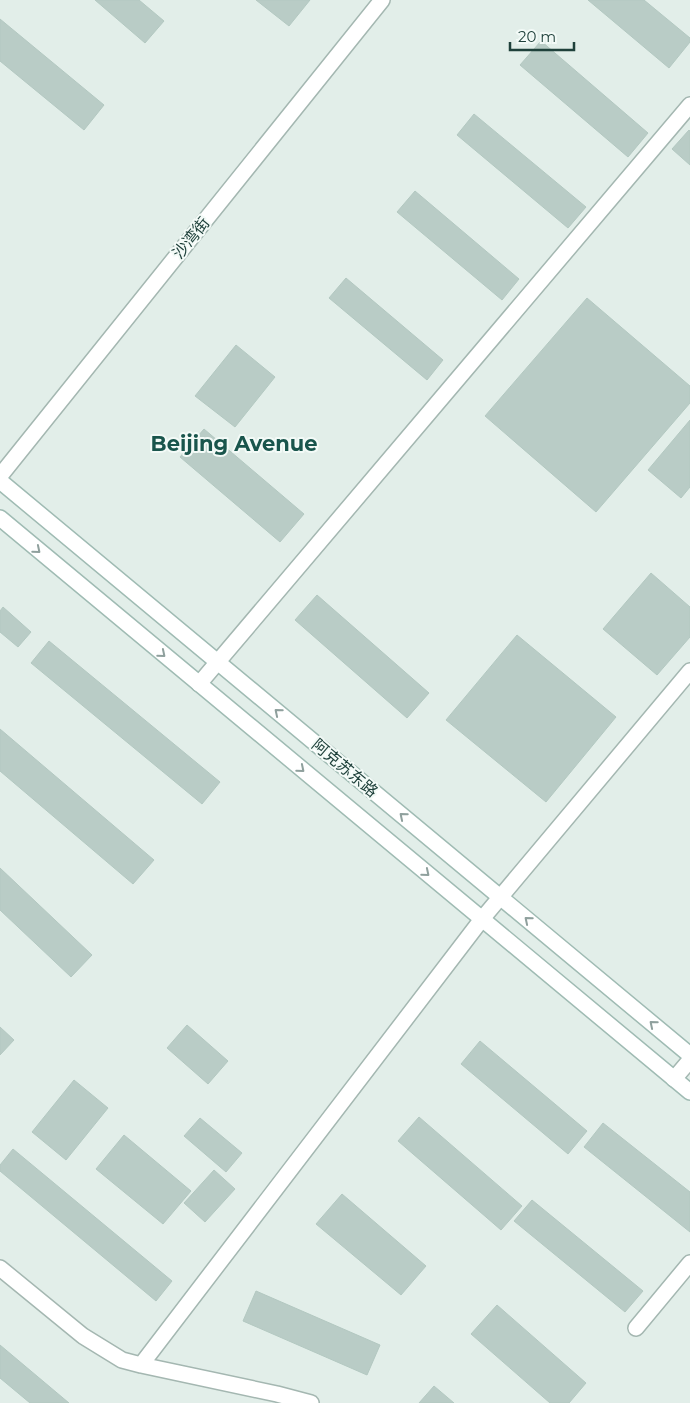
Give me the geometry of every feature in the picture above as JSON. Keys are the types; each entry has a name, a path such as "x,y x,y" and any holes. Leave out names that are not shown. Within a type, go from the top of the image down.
{"street":[{"name":"沙湾街","path":"0,476 382,0"},
{"path":"199,684 690,106"},
{"name":"阿克苏东路","path":"0,481 690,1055"},
{"name":"阿克苏东路","path":"0,518 690,1092"},
{"path":"141,1365 482,919 690,671"},
{"path":"674,1079 690,1060"},
{"path":"636,1328 690,1262"},
{"path":"0,1268 83,1336 122,1360 311,1403"}],"building":[{"path":"95,0 139,0 164,21 145,43"},
{"path":"256,0 310,0 289,26"},
{"path":"588,0 644,0 690,38 690,42 669,68"},
{"path":"0,19 104,105 84,130 0,61"},
{"path":"541,41 648,133 628,157 520,65"},
{"path":"474,114 586,207 568,228 457,135"},
{"path":"690,131 690,165 672,149"},
{"path":"415,191 519,279 502,300 397,212"},
{"path":"346,278 443,360 427,380 329,298"},
{"path":"587,298 690,386 690,403 596,512 485,416"},
{"path":"236,345 275,377 235,427 195,396"},
{"path":"690,420 690,487 681,498 648,470"},
{"path":"204,429 304,514 280,542 180,457"},
{"path":"651,573 690,607 690,637 657,675 603,629"},
{"path":"317,595 429,693 407,718 295,620"},
{"path":"3,607 31,632 18,647 0,632 0,611"},
{"path":"517,635 616,717 546,802 446,720"},
{"path":"49,641 220,782 202,804 31,663"},
{"path":"0,729 154,860 133,884 0,771"},
{"path":"0,868 92,955 71,977 0,910"},
{"path":"187,1025 228,1061 208,1084 167,1048"},
{"path":"0,1027 14,1040 0,1055"},
{"path":"480,1041 587,1131 568,1154 461,1064"},
{"path":"74,1080 108,1108 66,1160 32,1132"},
{"path":"419,1117 522,1206 501,1230 398,1141"},
{"path":"200,1118 242,1153 226,1172 184,1136"},
{"path":"603,1123 690,1192 690,1232 584,1147"},
{"path":"124,1135 191,1191 163,1224 96,1169"},
{"path":"13,1149 172,1281 156,1301 0,1171 0,1165"},
{"path":"214,1170 235,1189 205,1222 184,1203"},
{"path":"342,1194 426,1266 401,1295 316,1224"},
{"path":"532,1200 643,1291 625,1312 514,1221"},
{"path":"256,1291 380,1345 367,1375 243,1321"},
{"path":"497,1305 586,1383 569,1403 550,1403 471,1334"},
{"path":"0,1345 69,1403 30,1403 0,1378"},
{"path":"434,1386 454,1403 419,1403"}],"district":[{"name":"Beijing Avenue","path":"234,443"}]}
